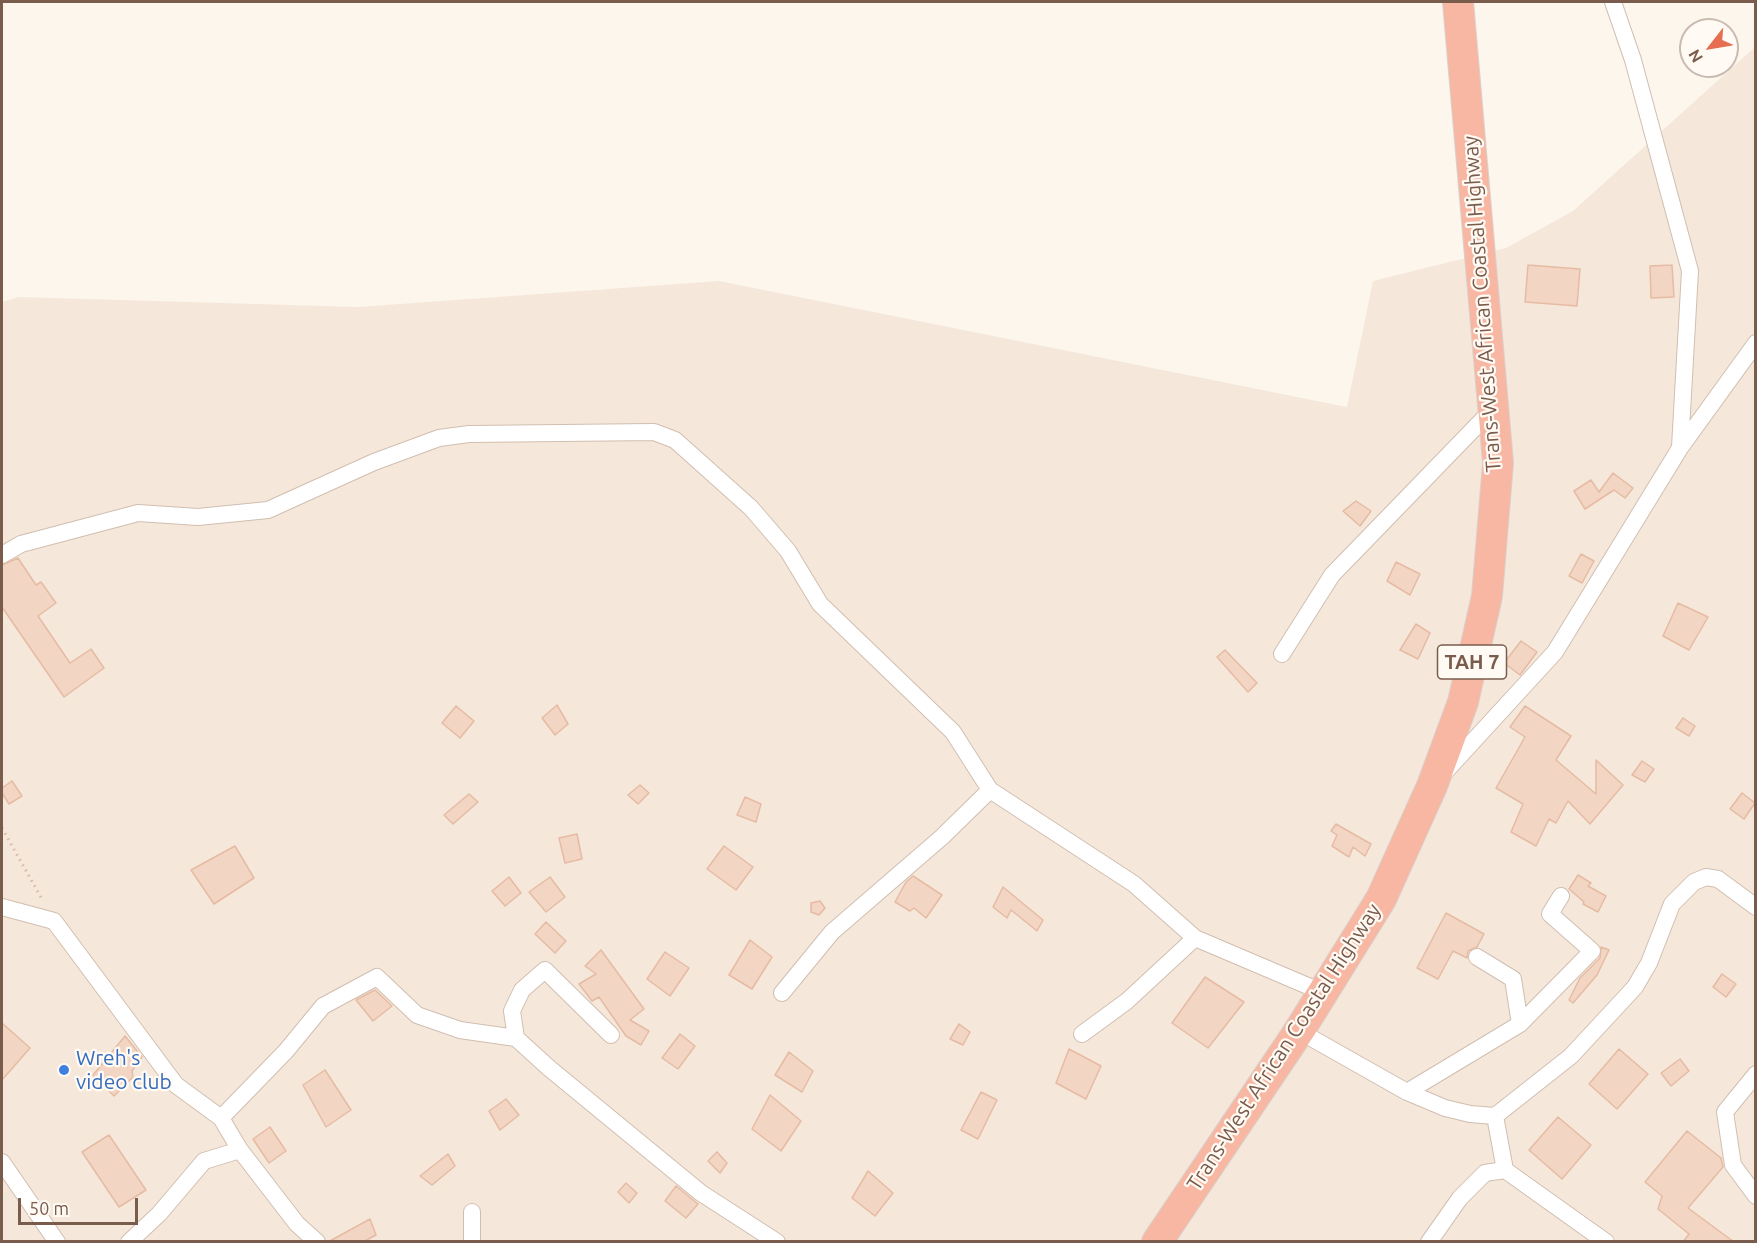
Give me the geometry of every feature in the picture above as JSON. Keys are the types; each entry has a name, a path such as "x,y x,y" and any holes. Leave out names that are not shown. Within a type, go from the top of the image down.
{"highway":[{"name":"Trans-West African Coastal Highway","path":"1157,1242 1299,1031 1381,899 1432,786 1463,702 1487,596 1498,463 1458,2"}],"street":[{"path":"1613,2 1633,60 1690,271 1680,447"},
{"path":"1432,786 1555,652 1680,447 1755,343"},
{"path":"1282,654 1332,575 1492,410"},
{"path":"2,555 21,544 138,513 198,517 268,510 374,462 439,438 469,434 654,432 675,440 751,508 788,551 820,604 953,732 990,790 1134,884 1195,938 1322,992"},
{"path":"782,993 832,932 942,837 990,790"},
{"path":"1299,1031 1407,1092 1445,1108 1470,1114 1495,1116 1571,1056 1635,987 1649,963 1672,904 1694,882 1706,877 1718,879 1755,907"},
{"path":"1407,1092 1520,1024 1592,951 1550,914 1561,896"},
{"path":"2,907 54,921 176,1085 221,1118 240,1150 297,1224 317,1242"},
{"path":"1082,1034 1127,1000 1195,938"},
{"path":"1477,957 1513,979 1520,1024"},
{"path":"516,1038 512,1011 522,990 545,970 611,1035"},
{"path":"221,1118 286,1051 323,1006 377,977 417,1015 460,1030 516,1038 701,1192 777,1242"},
{"path":"1755,1074 1725,1112 1733,1165 1755,1196"},
{"path":"1495,1116 1505,1170"},
{"path":"129,1242 159,1214 204,1161 240,1150"},
{"path":"2,1162 57,1242"},
{"path":"1429,1242 1460,1198 1485,1173 1505,1170 1606,1242"},
{"path":"472,1212 472,1242"}],"path":[{"path":"2,828 54,921"}],"shaded area":[{"path":"1755,47 1755,1241 2,1242 2,302 19,297 358,307 719,281 1347,407 1373,281 1506,248 1573,211 1721,78 1739,78 1739,61"}],"building":[{"path":"1528,265 1580,269 1577,306 1525,302"},
{"path":"1672,265 1674,297 1651,298 1650,266"},
{"path":"1613,473 1633,488 1625,498 1614,490 1585,509 1574,491 1591,480 1599,492"},
{"path":"1356,501 1371,511 1360,526 1343,511"},
{"path":"1581,554 1594,561 1582,583 1569,576"},
{"path":"18,558 36,585 41,582 56,603 38,616 70,663 91,649 104,668 64,697 2,607 2,565"},
{"path":"1396,562 1420,574 1410,595 1387,581"},
{"path":"1678,603 1708,617 1689,650 1663,636"},
{"path":"1416,624 1430,633 1418,659 1400,650"},
{"path":"1521,641 1537,652 1520,675 1504,663"},
{"path":"1225,650 1257,683 1248,692 1217,657"},
{"path":"557,705 568,724 555,735 542,718"},
{"path":"456,706 474,721 460,738 442,723"},
{"path":"1525,706 1571,736 1556,760 1596,794 1596,760 1623,785 1590,824 1568,801 1556,823 1549,819 1536,846 1511,832 1523,804 1496,788 1525,737 1510,727"},
{"path":"1683,718 1695,726 1689,736 1676,728"},
{"path":"1642,761 1654,769 1645,782 1632,775"},
{"path":"12,781 22,796 9,804 2,793 2,788"},
{"path":"640,785 649,793 638,804 628,795"},
{"path":"1742,793 1755,803 1744,819 1730,809"},
{"path":"469,794 478,802 453,824 444,815"},
{"path":"745,797 761,804 756,822 737,815"},
{"path":"1336,824 1371,844 1365,856 1353,847 1349,857 1332,846 1337,835 1331,831"},
{"path":"577,834 582,859 565,863 559,838"},
{"path":"235,846 254,878 214,904 191,870"},
{"path":"724,846 753,867 736,890 707,869"},
{"path":"1578,875 1591,883 1588,886 1606,896 1598,912 1583,904 1584,902 1569,889"},
{"path":"913,876 942,895 926,918 914,908 910,911 895,902 906,882"},
{"path":"509,877 521,893 505,906 492,891"},
{"path":"550,877 565,897 546,912 529,892"},
{"path":"1003,887 1043,920 1037,931 1011,910 1007,918 993,907"},
{"path":"820,901 825,908 819,915 811,912 811,903"},
{"path":"1446,913 1484,934 1477,947 1468,951 1467,958 1453,951 1438,979 1417,968"},
{"path":"546,922 566,941 555,953 535,934"},
{"path":"750,940 772,957 752,989 729,975"},
{"path":"1601,947 1609,950 1597,975 1573,1003 1569,1000 1580,978 1600,958"},
{"path":"601,950 644,1009 630,1020 649,1031 641,1045 626,1036 599,997 592,1001 579,984 596,974 585,966"},
{"path":"665,952 689,968 670,996 647,979"},
{"path":"1722,974 1736,984 1726,997 1713,987"},
{"path":"1205,977 1244,1002 1208,1048 1172,1023"},
{"path":"375,990 392,1006 373,1021 356,1000"},
{"path":"2,1023 30,1048 2,1080"},
{"path":"959,1024 970,1032 963,1045 950,1039"},
{"path":"680,1034 695,1046 678,1069 662,1058"},
{"path":"125,1036 142,1057 132,1071 133,1077 114,1096 93,1075"},
{"path":"1069,1049 1101,1066 1086,1099 1056,1083"},
{"path":"1619,1049 1648,1074 1617,1109 1589,1084"},
{"path":"789,1052 813,1071 802,1092 775,1075"},
{"path":"1680,1059 1689,1071 1671,1086 1661,1073"},
{"path":"325,1070 351,1110 326,1127 303,1085"},
{"path":"981,1092 997,1100 978,1139 961,1130"},
{"path":"770,1095 801,1121 781,1151 752,1129"},
{"path":"506,1099 519,1115 500,1130 489,1111"},
{"path":"1558,1117 1591,1145 1562,1179 1529,1150"},
{"path":"270,1127 286,1151 269,1163 253,1139"},
{"path":"1687,1131 1721,1158 1723,1167 1688,1208 1734,1242 1683,1242 1689,1234 1658,1209 1662,1196 1645,1182"},
{"path":"109,1135 146,1190 119,1207 82,1152"},
{"path":"717,1152 727,1163 720,1173 708,1161"},
{"path":"448,1154 455,1166 432,1185 420,1176"},
{"path":"868,1171 893,1193 875,1216 852,1198"},
{"path":"626,1183 637,1193 629,1203 618,1192"},
{"path":"676,1186 698,1204 686,1218 665,1201"},
{"path":"370,1219 376,1235 363,1242 328,1242"}],"place":[{"name":"Wreh's video club","path":"64,1070"}]}
